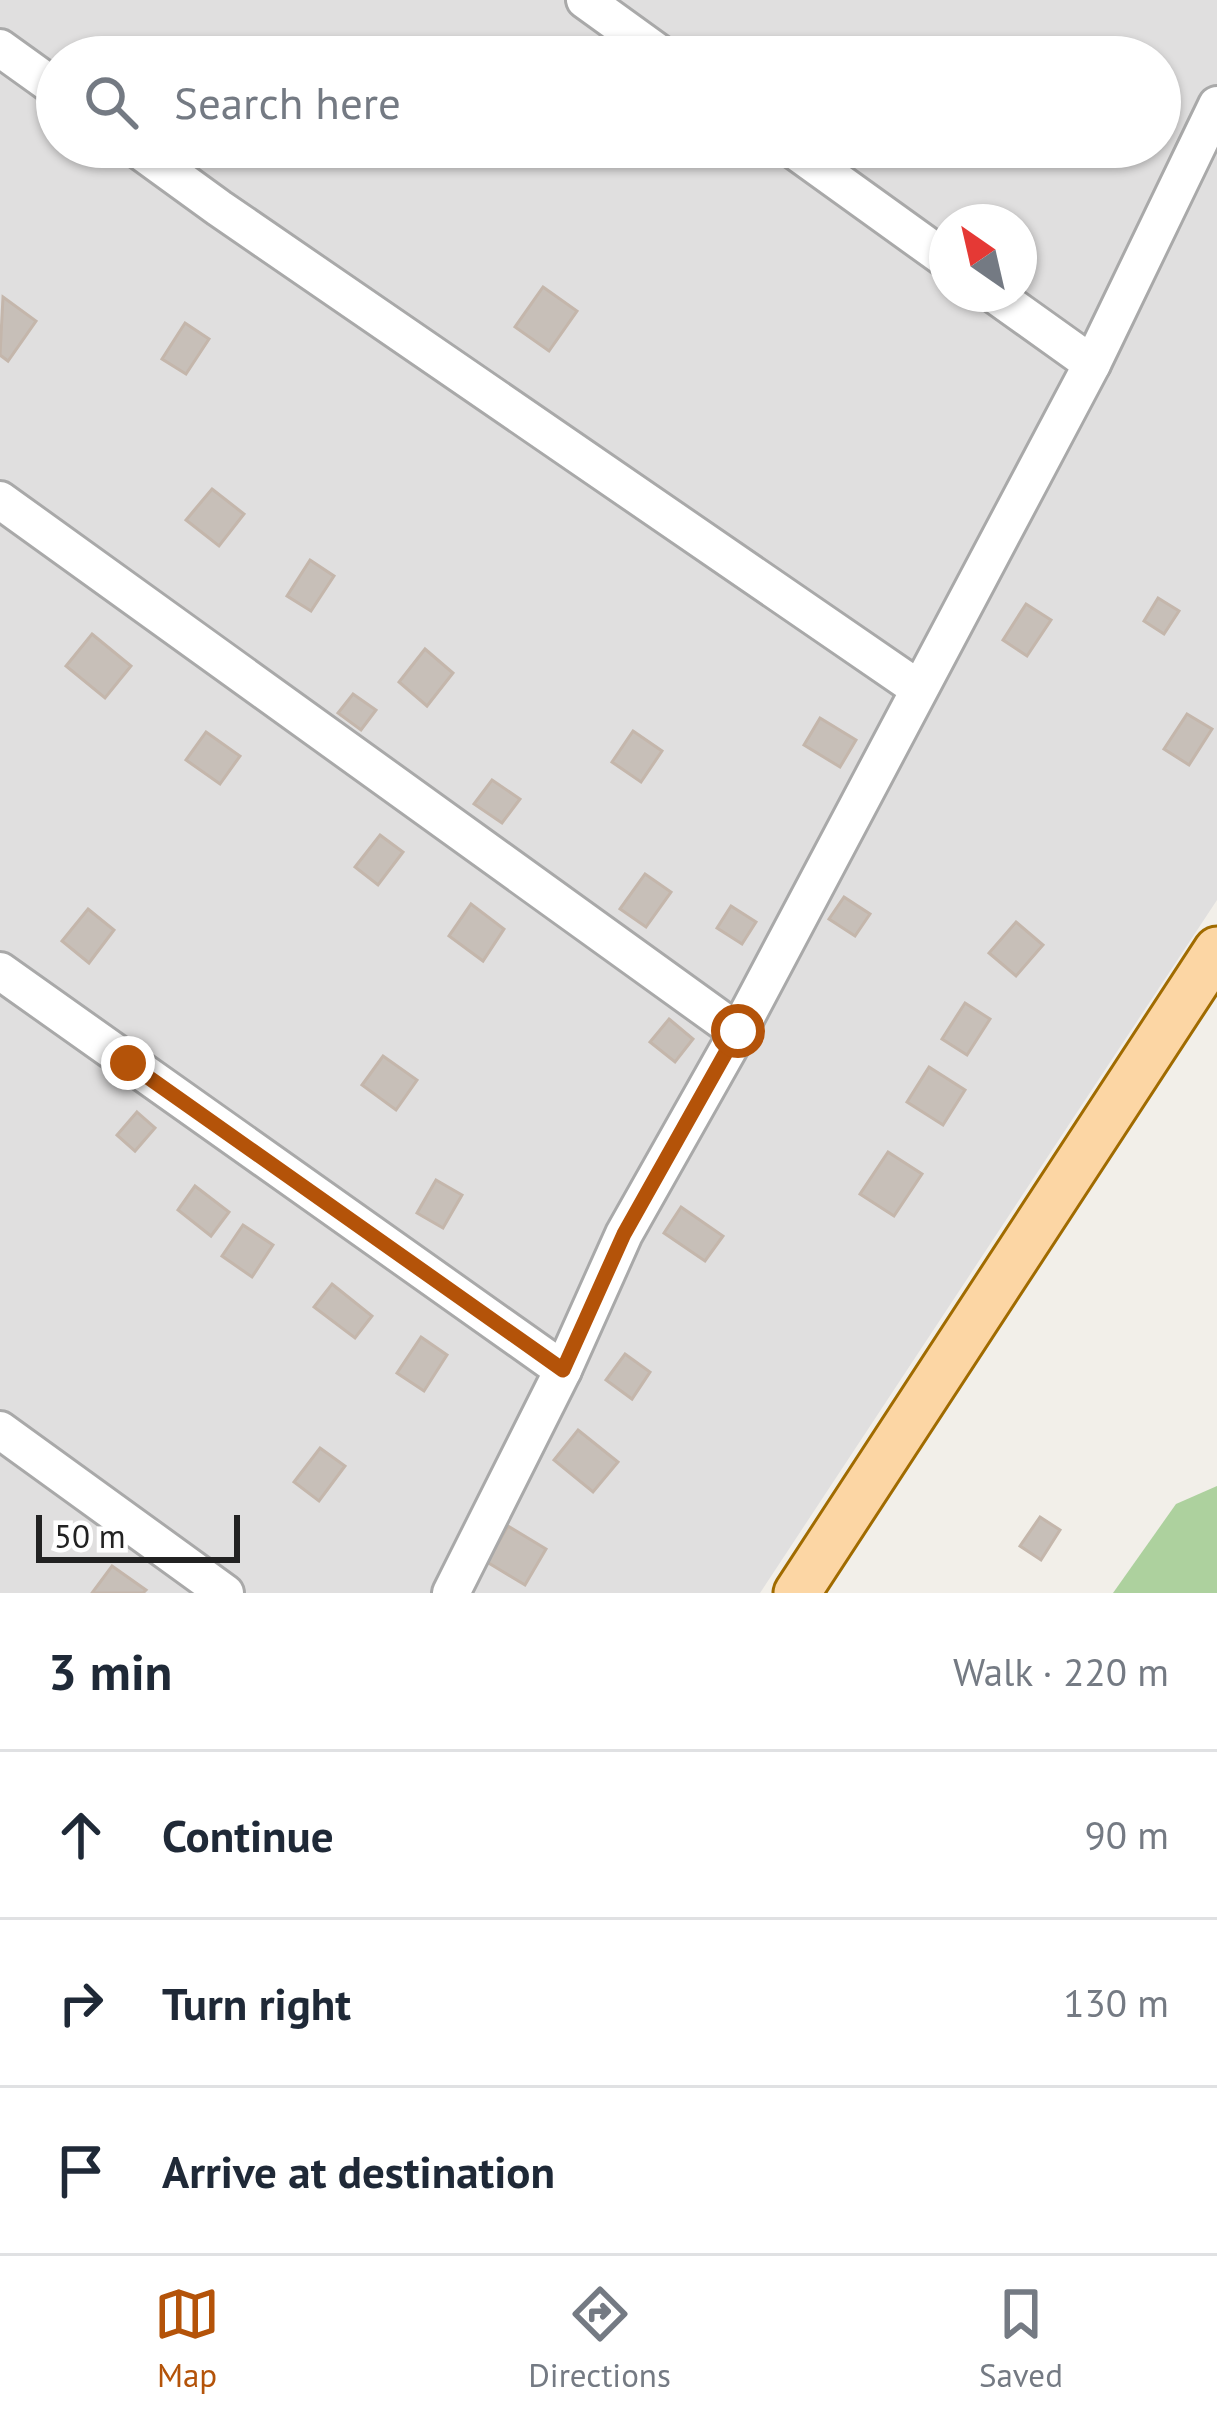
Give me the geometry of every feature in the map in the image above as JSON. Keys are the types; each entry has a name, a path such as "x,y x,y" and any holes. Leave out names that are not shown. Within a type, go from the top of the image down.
{"main road":[{"path":"797,1593 1217,950"}],"street":[{"path":"585,0 635,36"},
{"path":"0,48 36,74"},
{"path":"451,1593 563,1370 624,1234 738,1031 1092,364 1217,105"},
{"path":"164,168 920,689"},
{"path":"819,168 929,247"},
{"path":"1019,312 1092,364"},
{"path":"0,500 738,1031"},
{"path":"0,971 563,1370"},
{"path":"0,1430 225,1593"}],"shaded area":[{"path":"0,0 1217,0 1217,900 760,1593 0,1593"}],"green space":[{"path":"1217,1486 1217,1593 1113,1593 1176,1504"}],"building":[{"path":"543,287 577,311 549,351 515,327"},
{"path":"3,297 36,321 8,361 0,355"},
{"path":"185,323 209,339 186,374 162,359"},
{"path":"212,489 244,514 219,546 186,520"},
{"path":"310,560 334,576 311,611 287,596"},
{"path":"1158,598 1179,611 1164,634 1144,621"},
{"path":"1026,604 1051,620 1027,656 1003,640"},
{"path":"92,634 131,666 105,698 66,666"},
{"path":"425,649 453,673 427,706 399,682"},
{"path":"353,694 376,710 361,730 338,713"},
{"path":"1187,714 1212,729 1189,765 1164,749"},
{"path":"820,718 856,740 840,767 804,745"},
{"path":"633,731 662,751 641,782 612,762"},
{"path":"206,732 240,756 220,784 186,760"},
{"path":"492,780 520,799 502,823 474,804"},
{"path":"380,835 403,852 378,885 355,867"},
{"path":"645,874 671,892 646,927 620,909"},
{"path":"844,897 870,914 855,936 829,919"},
{"path":"471,904 504,929 483,961 449,936"},
{"path":"731,906 756,922 742,944 717,928"},
{"path":"88,909 114,930 89,963 62,941"},
{"path":"1016,922 1043,945 1016,976 989,953"},
{"path":"965,1003 990,1019 967,1055 942,1039"},
{"path":"669,1019 693,1039 675,1062 650,1042"},
{"path":"383,1056 417,1080 396,1110 362,1085"},
{"path":"929,1067 965,1090 943,1125 907,1102"},
{"path":"137,1112 155,1128 135,1151 117,1135"},
{"path":"888,1152 922,1174 894,1216 860,1194"},
{"path":"436,1180 462,1195 443,1228 417,1213"},
{"path":"195,1186 229,1212 211,1236 178,1210"},
{"path":"681,1207 723,1236 705,1261 664,1233"},
{"path":"243,1225 273,1245 252,1277 222,1256"},
{"path":"332,1284 372,1316 355,1338 314,1307"},
{"path":"421,1337 447,1355 424,1391 397,1373"},
{"path":"625,1354 650,1372 632,1399 606,1380"},
{"path":"578,1430 618,1462 593,1492 554,1460"},
{"path":"320,1448 345,1466 319,1501 294,1482"},
{"path":"1040,1517 1060,1530 1041,1560 1020,1546"},
{"path":"508,1526 546,1549 525,1585 487,1562"},
{"path":"112,1566 146,1590 92,1593"}],"route":[{"path":"128,1063 563,1370 624,1234 738,1031"}]}
